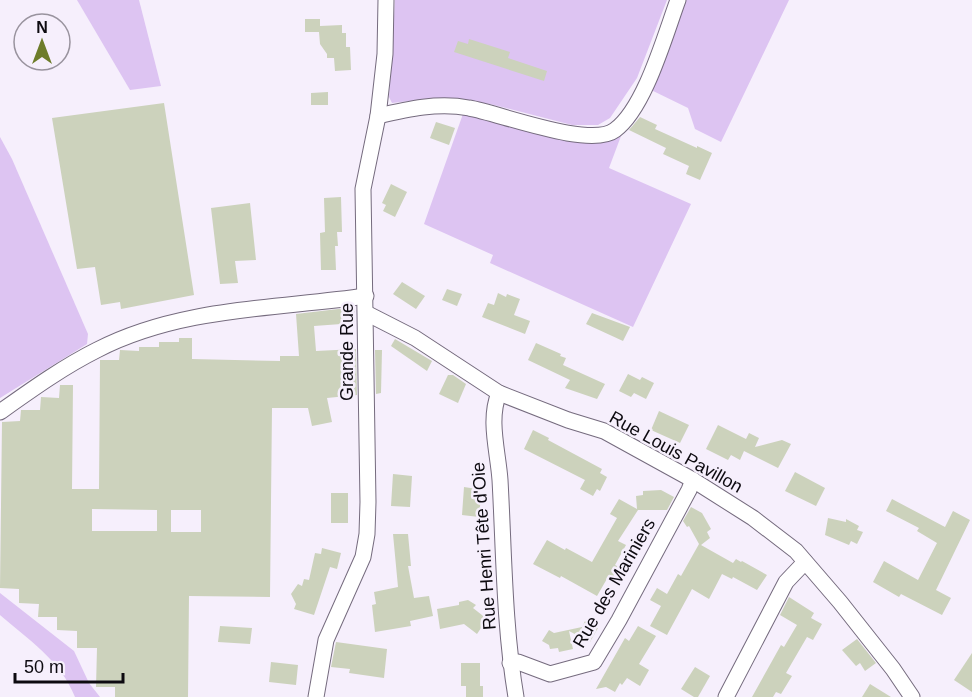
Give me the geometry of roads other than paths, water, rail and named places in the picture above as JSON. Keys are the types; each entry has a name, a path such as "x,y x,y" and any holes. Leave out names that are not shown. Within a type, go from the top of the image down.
{"street":[{"name":"Grande Rue","path":"316,697 326,640 363,557 367,534 363,189 378,116 385,54 386,0"},
{"path":"378,116 425,106 468,107 559,132 587,136 614,132 630,113 648,81 678,0"},
{"path":"0,412 97,350 132,335 177,322 248,308 366,296"},
{"name":"Rue Louis Pavillon","path":"366,313 415,338 499,393 568,420 604,431 693,480 753,518 796,551 881,653 912,697"},
{"name":"Rue Henri Tête d'Oie","path":"499,393 493,413 499,469 510,663 516,697"},
{"name":"Rue des Mariniers","path":"510,663 518,662 550,674 594,662 619,620 693,480"},
{"path":"726,697 786,582 805,562"}]}
